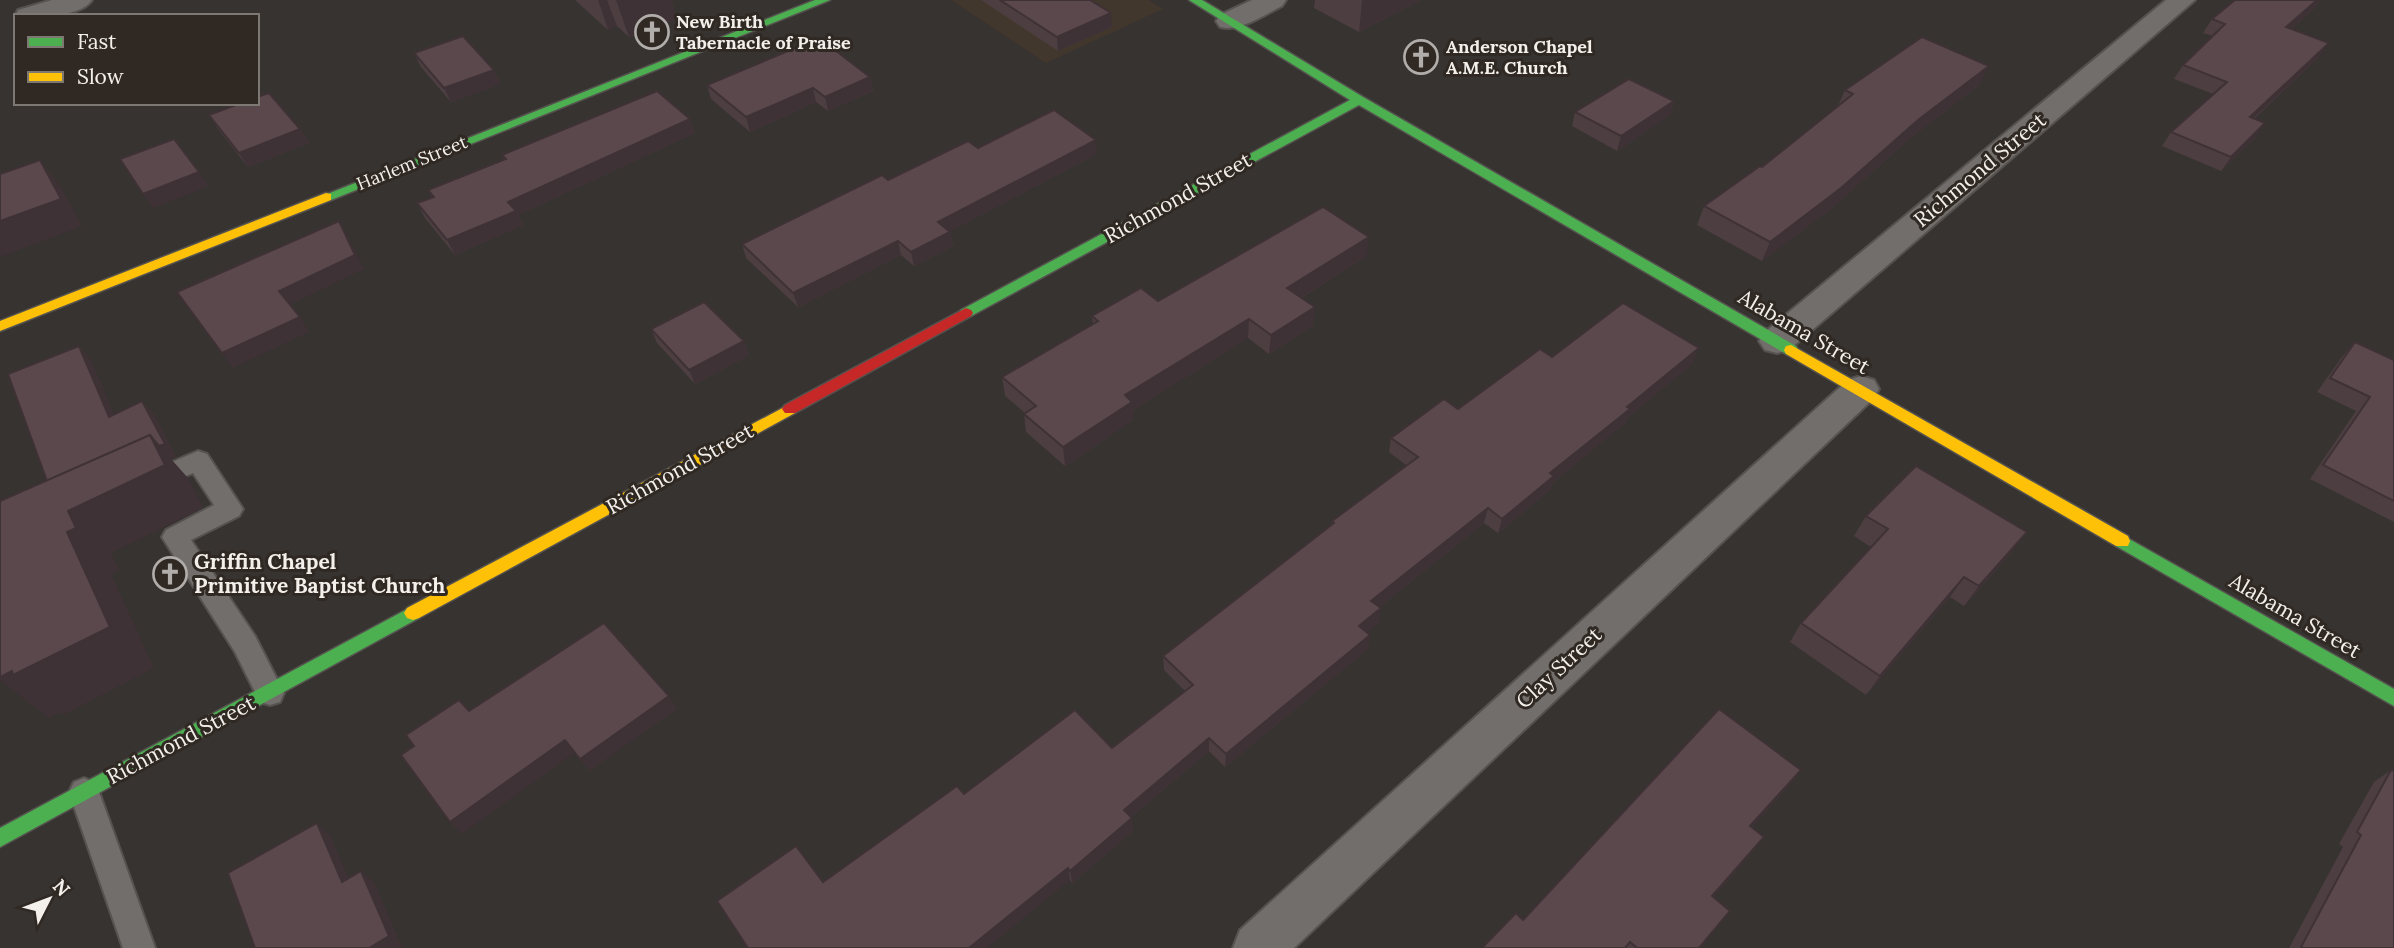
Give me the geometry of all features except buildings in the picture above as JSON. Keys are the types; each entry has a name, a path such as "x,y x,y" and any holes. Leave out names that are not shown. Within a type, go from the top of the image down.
{"street":[{"path":"34,14 79,0"},
{"name":"Harlem Street","path":"0,326 825,0"},
{"name":"Alabama Street","path":"1194,0 1359,100 2394,698"},
{"path":"1230,21 1273,0"},
{"name":"Richmond Street","path":"1777,341 2182,0"},
{"name":"Richmond Street","path":"0,838 1359,100"},
{"name":"Clay Street","path":"1258,948 1861,389"}],"lane":[{"path":"124,494 198,460 230,509 175,537 245,644 270,693"},
{"path":"84,792 139,948"}],"shaded area":[{"path":"951,0 1148,0 1163,9 1046,63"}],"traffic: fast":[{"path":"326,197 825,0"},
{"path":"1194,0 1359,100 1791,350"},
{"path":"966,313 1359,100"},
{"path":"2122,541 2394,698"},
{"path":"0,838 413,613"}],"traffic: slow":[{"path":"0,326 326,197"},
{"path":"1791,350 2122,541"},
{"path":"413,613 790,409"}],"traffic: jam":[{"path":"790,409 966,313"}],"place":[{"name":"New Birth Tabernacle of Praise","path":"652,32"},
{"name":"Anderson Chapel A.M.E. Church","path":"1421,57"},
{"name":"Griffin Chapel Primitive Baptist Church","path":"170,574"}]}
